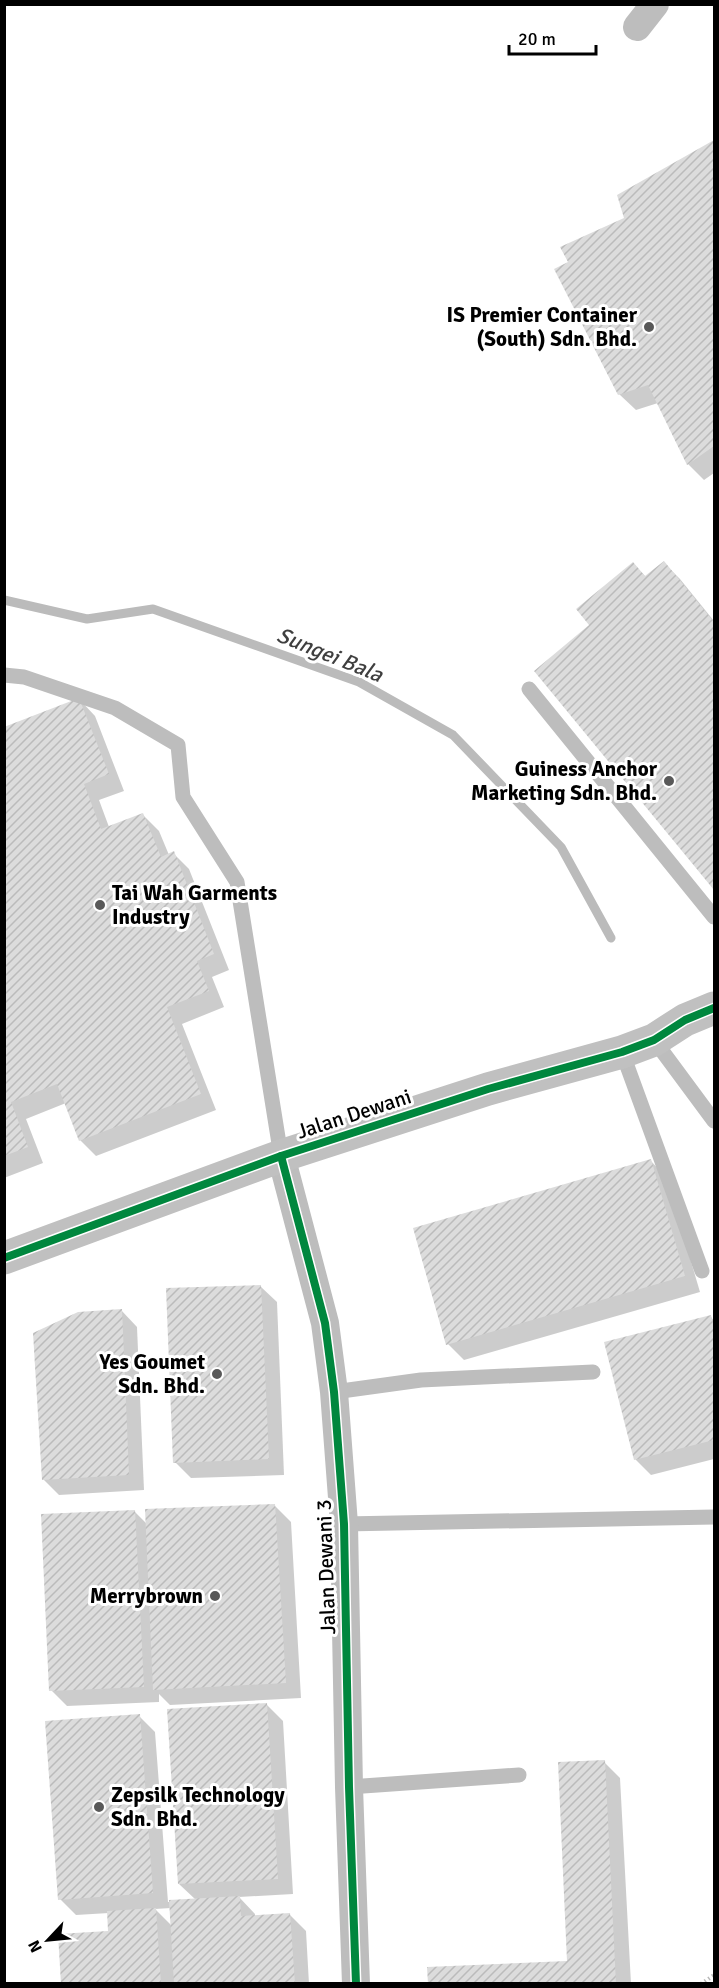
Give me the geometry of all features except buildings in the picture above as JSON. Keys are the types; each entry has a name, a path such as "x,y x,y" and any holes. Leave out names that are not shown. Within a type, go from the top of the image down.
{"street":[{"path":"637,27 656,4"},
{"name":"Jalan Dewani","path":"4,1258 281,1156 488,1089 622,1052 654,1040 685,1020 714,1008"},
{"name":"Jalan Dewani 3","path":"281,1156 325,1323 334,1392 344,1524 349,1787 356,1983"}],"lane":[{"path":"4,675 24,677 116,708 178,745 183,796 237,882 281,1156"},
{"path":"529,689 714,917"},
{"path":"654,1040 714,1121"},
{"path":"622,1052 702,1271"},
{"path":"334,1392 421,1380 593,1372"},
{"path":"344,1524 714,1517"},
{"path":"349,1787 519,1775"}],"path":[{"path":"700,1983 714,1975"}],"waterway":[{"name":"Sungei Bala","path":"4,600 87,619 153,609 359,682 453,735 561,847 611,938"}],"cycle path":[{"path":"4,1258 281,1156 488,1089 622,1052 654,1040 685,1020 714,1008"},
{"path":"281,1156 325,1323 334,1392 344,1524 349,1787 356,1984"}],"place":[{"name":"IS Premier Container (South) Sdn. Bhd.","path":"649,327"},
{"name":"Guiness Anchor Marketing Sdn. Bhd.","path":"669,781"},
{"name":"Tai Wah Garments Industry","path":"100,905"},
{"name":"Yes Goumet Sdn. Bhd.","path":"217,1374"},
{"name":"Merrybrown","path":"215,1596"},
{"name":"Zepsilk Technology Sdn. Bhd.","path":"99,1807"}]}
